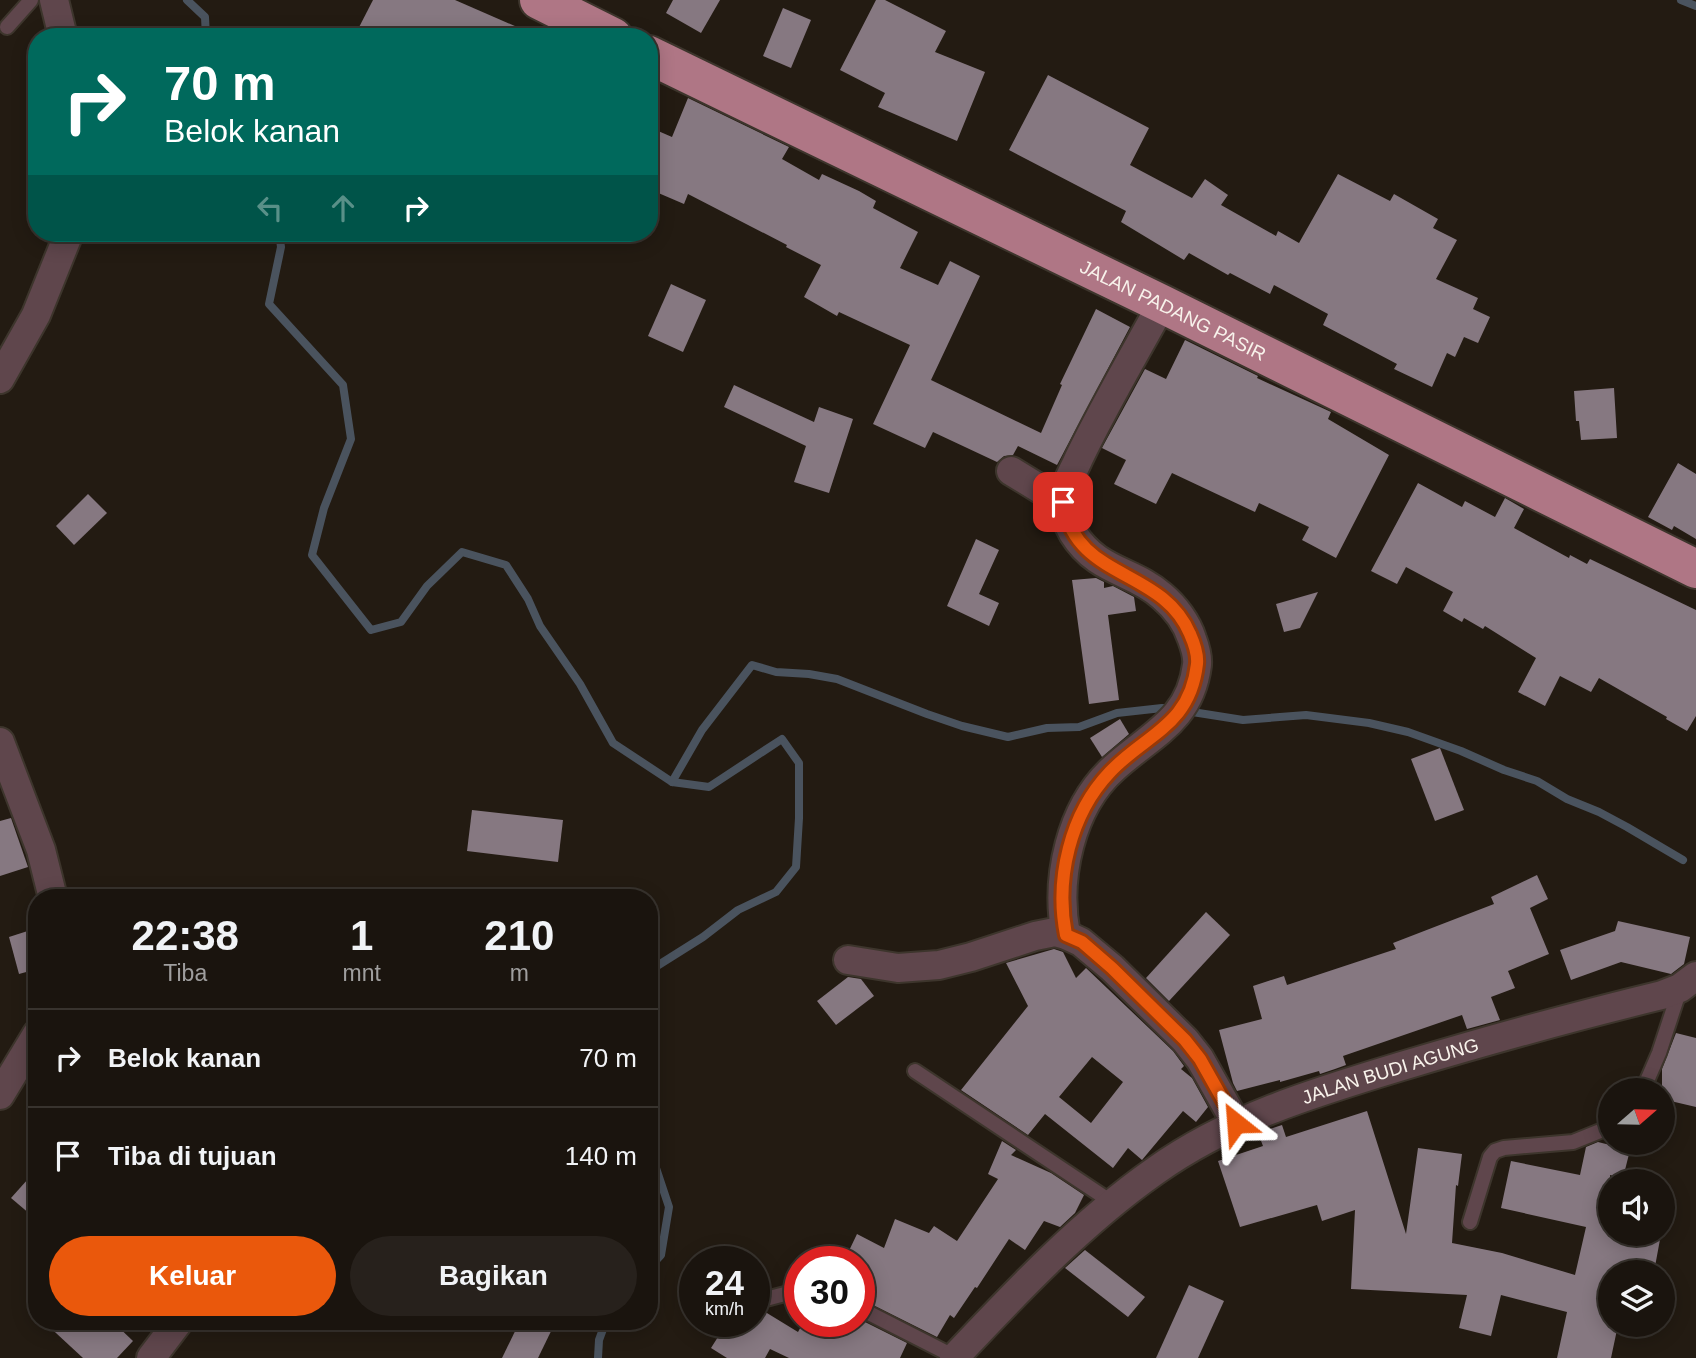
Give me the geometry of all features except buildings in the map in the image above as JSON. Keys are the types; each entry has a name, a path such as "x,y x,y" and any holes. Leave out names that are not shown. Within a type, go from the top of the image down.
{"highway":[{"path":"538,0 595,28"},
{"name":"JALAN PADANG PASIR","path":"658,59 1162,304 1696,569"}],"street":[{"path":"54,0 61,28"},
{"path":"0,379 36,315 65,242"},
{"path":"1066,935 1062,911 1063,882 1070,844 1080,817 1094,790 1111,771 1167,727 1181,709 1198,663 1196,649 1184,620 1163,596 1105,565 1082,546 1068,524 1063,502 1069,480 1093,430 1162,304"},
{"path":"1012,471 1045,494 1063,502"},
{"path":"0,742 41,850 50,889"},
{"path":"848,960 898,968 939,965 1035,936 1055,933 1066,935 1082,942 1104,961 1185,1040 1200,1059 1236,1123"},
{"name":"JALAN BUDI AGUNG","path":"954,1358 1000,1308 1113,1203 1156,1170 1236,1123 1310,1094 1530,1028 1662,995 1688,982"},
{"path":"0,1095 28,1049"},
{"path":"152,1358 172,1330"}],"lane":[{"path":"7,27 31,0"},
{"path":"1648,1078 1688,982"},
{"path":"915,1071 1113,1203"},
{"path":"1470,1222 1494,1151 1573,1142 1598,1132"},
{"path":"875,1316 954,1358"}],"waterway":[{"path":"187,0 205,17 206,28"},
{"path":"1681,0 1696,6"},
{"path":"280,242 269,304 343,385 351,439 324,508 312,555 371,630 401,622 427,586 462,552 506,565 528,599 540,626 580,684 613,743 672,782 709,787 782,739 799,763 796,867 776,892 738,910 703,937 658,965"},
{"path":"672,782 702,730 752,665 776,672 837,679 962,726 1008,737 1047,728 1079,727 1117,713 1173,709"},
{"path":"1186,711 1243,720 1306,715 1369,723 1408,732 1537,781 1567,799 1627,827 1683,860"},
{"path":"658,1174 669,1207 661,1255 658,1258"},
{"path":"598,1358 603,1330"}],"route":[{"path":"1063,502 1068,524 1082,546 1105,565 1152,588 1163,596 1184,620 1196,649 1198,663 1186,701 1176,716 1167,727 1111,771 1094,790 1080,817 1073,834 1063,882 1062,911 1066,935 1082,942 1112,968 1185,1040 1200,1059 1236,1123"}]}
